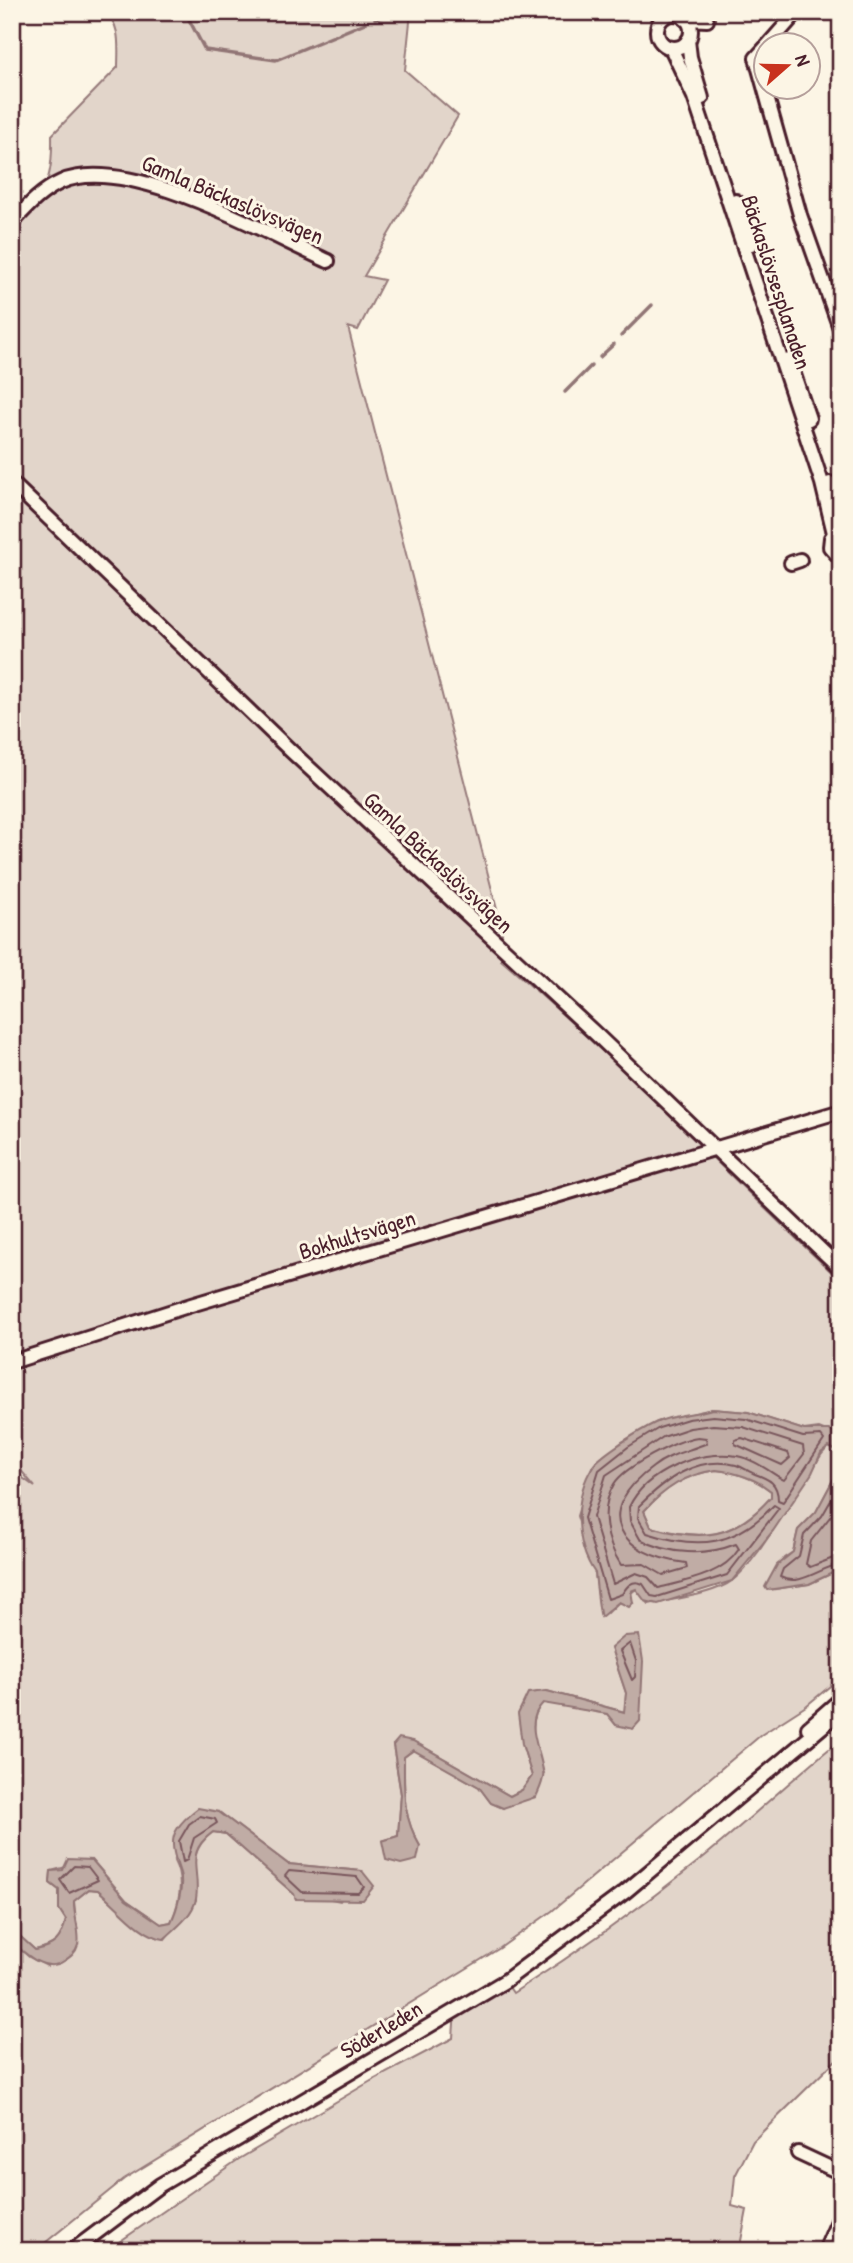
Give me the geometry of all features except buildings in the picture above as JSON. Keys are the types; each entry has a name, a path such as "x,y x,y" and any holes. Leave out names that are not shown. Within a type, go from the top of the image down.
{"street":[{"path":"779,32 797,12"},
{"path":"680,15 691,29 688,40 680,47 671,48 658,38 660,17 680,15 707,20"},
{"name":"Bäckaslövsesplanaden","path":"688,40 701,95 841,509"},
{"name":"Bäckaslövsesplanaden","path":"671,48 694,97 837,530 830,547 841,559"},
{"path":"768,102 800,215 841,331"},
{"name":"Gamla Bäckaslövsvägen","path":"12,223 38,195 63,181 125,177 158,186 328,261"},
{"name":"Gamla Bäckaslövsvägen","path":"12,483 841,1269"},
{"name":"Bokhultsvägen","path":"12,1362 191,1305 841,1111"},
{"name":"Söderleden","path":"699,1828 841,1699"},
{"name":"Söderleden","path":"72,2251 160,2185 505,1981 625,1892 841,1711"},
{"path":"799,2153 841,2173"},
{"path":"825,2251 841,2214"}],"shaded area":[{"path":"103,12 411,12 405,70 458,116 364,276 384,280 358,330 348,327 502,929 501,960 588,1038 841,1281 841,1437 819,1428 804,1430 748,1412 712,1409 657,1422 622,1442 592,1467 577,1516 595,1573 600,1611 608,1613 619,1602 633,1603 630,1594 636,1589 649,1604 699,1594 727,1584 737,1577 758,1552 829,1447 841,1453 841,1474 833,1480 816,1512 798,1530 793,1552 784,1558 768,1583 770,1590 809,1584 841,1569 841,1677 806,1706 761,1735 552,1911 500,1948 124,2179 35,2251 12,2251 12,1942 29,1957 47,1966 77,1930 74,1901 89,1889 98,1890 142,1929 165,1939 196,1900 196,1854 213,1832 226,1834 294,1894 296,1899 326,1898 340,1901 362,1871 288,1864 219,1812 174,1861 180,1891 171,1922 161,1924 126,1900 92,1860 51,1871 50,1883 59,1890 59,1909 66,1920 56,1941 35,1950 12,1929 12,1470 35,1487 12,1460 12,223 45,185 51,165 52,135 118,67 118,36 109,16","holes":["611,1648 640,1720 616,1725 608,1714 543,1702 534,1718 533,1727 535,1746 544,1773 503,1808 491,1803 479,1787 414,1750 404,1757 404,1792 407,1814 420,1846 382,1841 398,1836 401,1794 393,1745 413,1741 510,1796 522,1790 532,1776 522,1744 528,1694 547,1691 625,1712 626,1693"]},
{"path":"716,1470 752,1480 771,1491 772,1497 744,1521 716,1533 686,1534 651,1527 644,1511 659,1496 685,1479"},
{"path":"834,1745 841,1754 841,2055 753,2141 735,2176 732,2206 747,2210 739,2251 106,2251 239,2159 371,2081 453,2038 455,2009 505,1981 513,1993 585,1946 700,1860"}],"water":[{"path":"712,1409 748,1412 804,1430 829,1430 841,1437 841,1453 829,1447 821,1453 812,1473 773,1531 732,1581 658,1604 645,1601 636,1589 631,1591 633,1603 629,1607 619,1602 601,1617 595,1573 583,1548 579,1520 582,1492 593,1466 612,1449 655,1423","holes":["723,1471 759,1483 771,1491 771,1497 744,1522 716,1533 686,1535 651,1527 644,1511 659,1496 695,1475"]},
{"path":"841,1474 841,1569 809,1584 767,1590 765,1587 777,1565 793,1552 798,1530 816,1512 833,1480"},
{"path":"639,1635 643,1661 640,1721 633,1729 616,1725 607,1714 543,1703 537,1711 533,1727 543,1771 541,1784 536,1797 503,1808 491,1803 479,1787 413,1750 404,1757 404,1792 407,1814 420,1846 417,1860 401,1864 386,1860 382,1841 398,1836 401,1794 393,1745 399,1738 413,1741 510,1796 522,1790 532,1776 522,1744 518,1714 528,1693 547,1691 624,1712 626,1693 611,1648 625,1636"},
{"path":"198,1808 219,1812 288,1864 362,1871 374,1886 363,1900 296,1899 294,1894 226,1834 213,1832 198,1848 196,1855 197,1888 194,1905 183,1921 164,1939 137,1926 98,1890 89,1889 74,1901 79,1940 76,1950 66,1959 57,1964 43,1964 12,1942 12,1929 35,1950 52,1944 62,1933 66,1920 59,1909 59,1890 50,1883 51,1871 63,1870 68,1859 92,1860 126,1900 161,1924 171,1922 178,1905 181,1884 174,1853 174,1837 181,1823"}],"waterway":[{"path":"185,12 205,50 276,60 365,23"},
{"path":"375,19 394,12"},
{"path":"621,336 652,305"},
{"path":"600,357 614,344"},
{"path":"565,392 591,366"}]}
